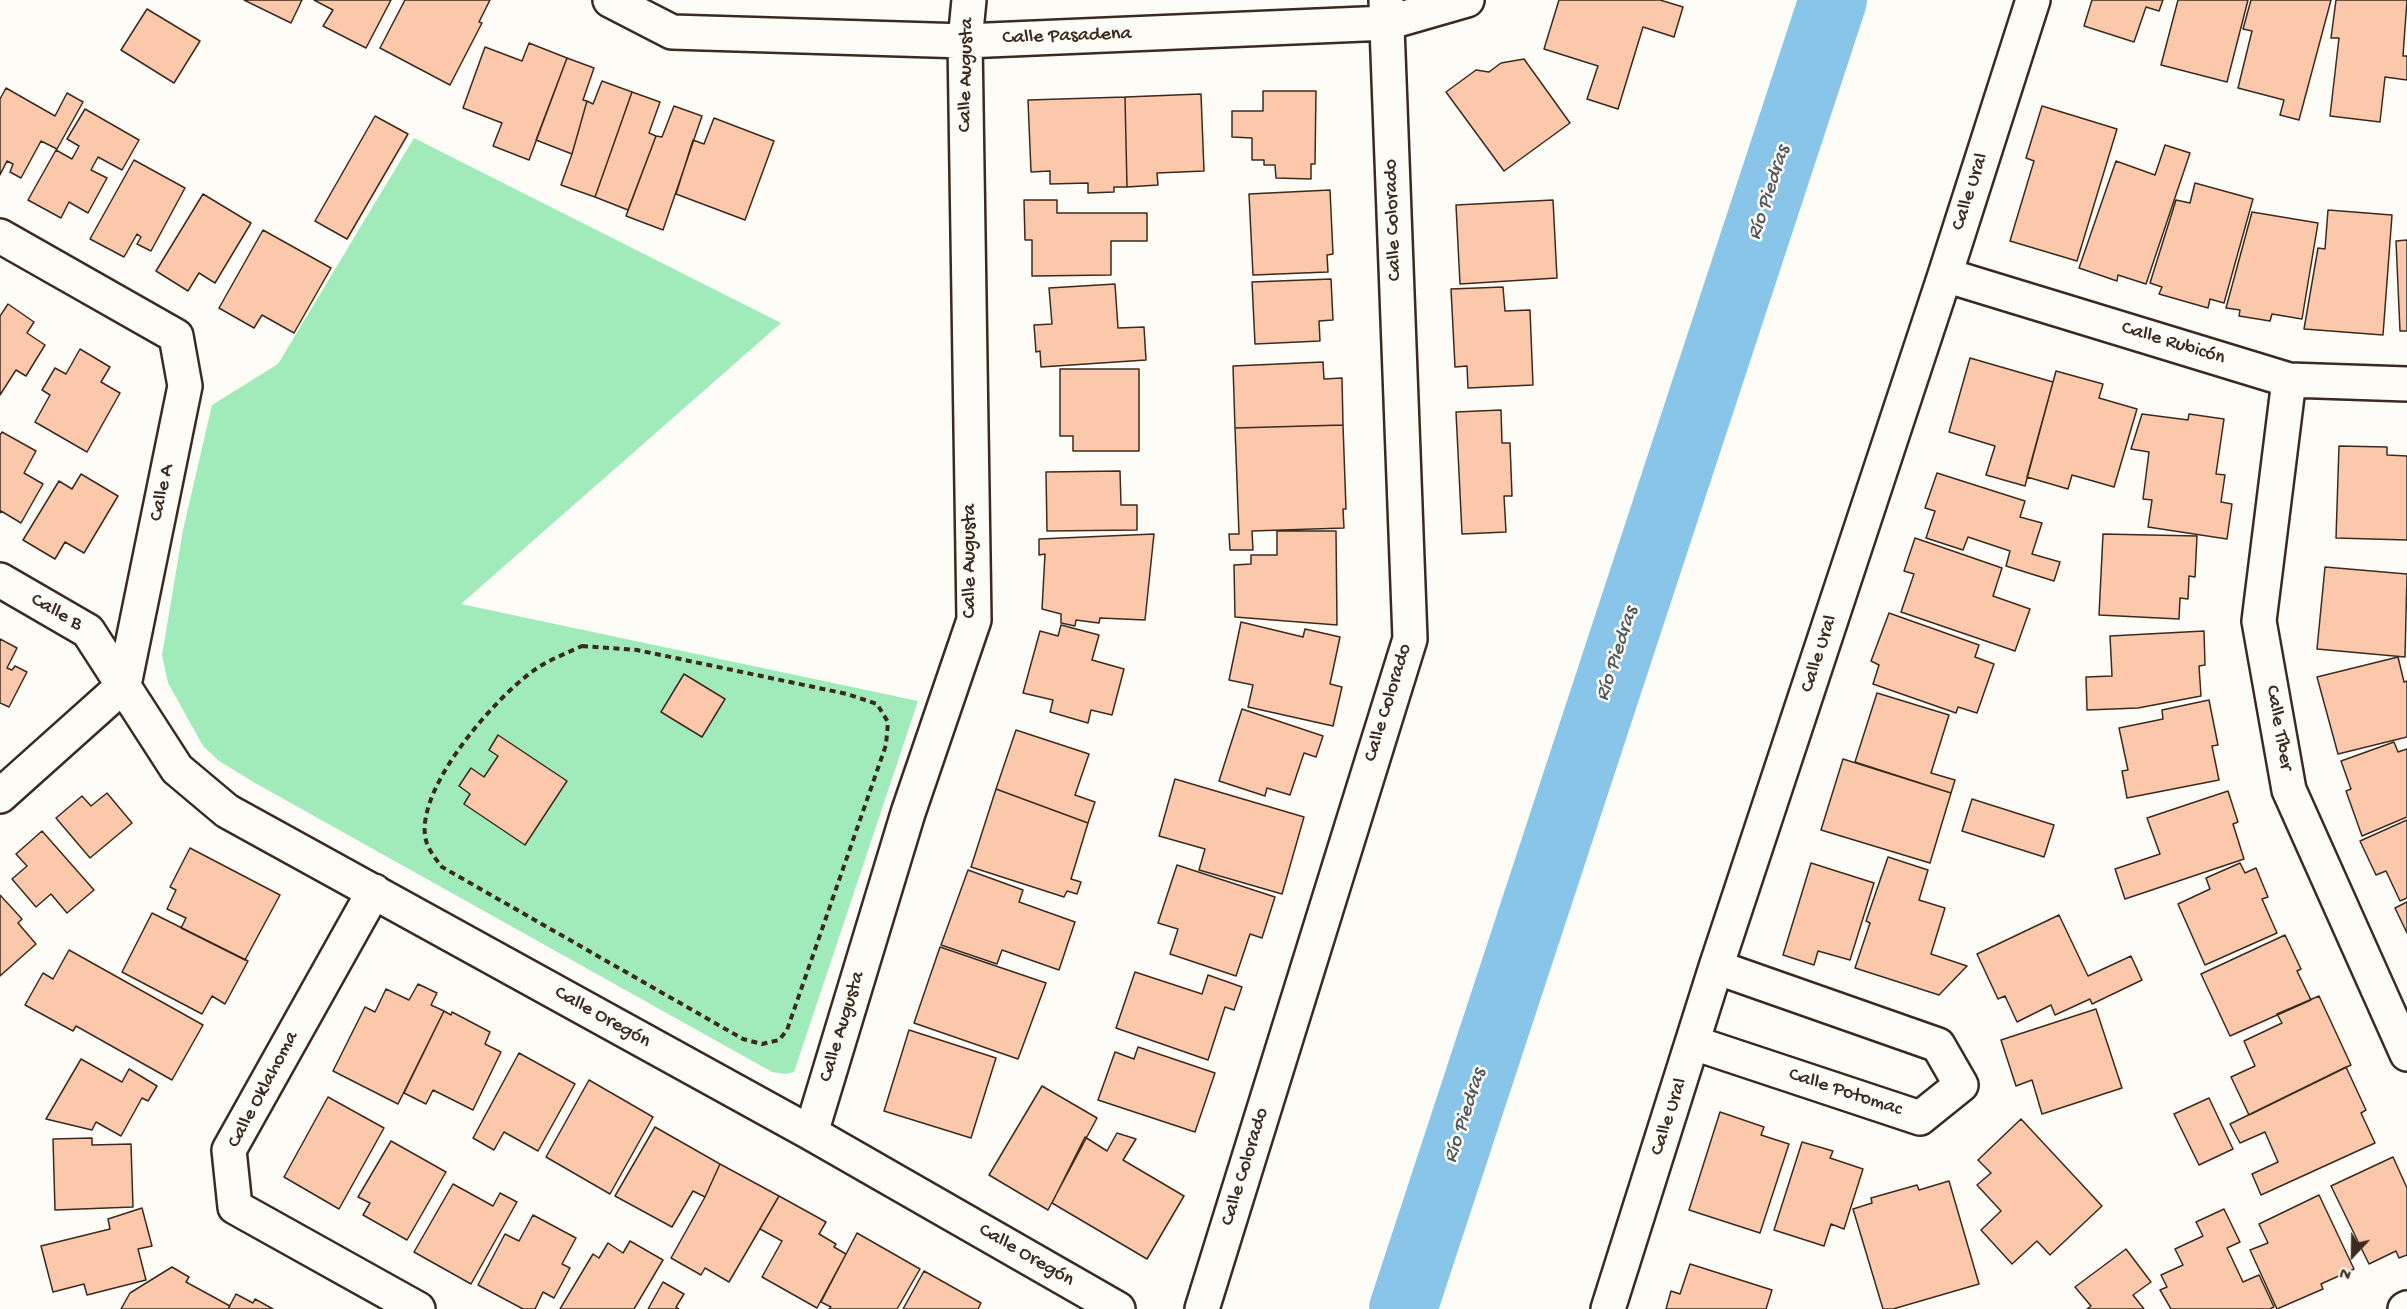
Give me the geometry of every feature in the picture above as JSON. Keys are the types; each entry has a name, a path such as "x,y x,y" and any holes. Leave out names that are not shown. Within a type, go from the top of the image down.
{"street":[{"name":"Calle Pasadena","path":"610,0 672,32 965,41 1387,12 1467,0"},
{"name":"Calle Augusta","path":"811,1133 908,813 974,620 965,41 969,0"},
{"name":"Calle Ural","path":"1608,1309 1694,1043 1716,967 1945,275 2033,0"},
{"name":"Calle Colorado","path":"1202,1309 1410,639 1387,12"},
{"name":"Calle A","path":"0,236 176,336 185,386 124,685"},
{"name":"Calle Rubicón","path":"1945,275 2289,380 2407,384"},
{"name":"Calle Tíber","path":"2289,380 2259,621 2261,633 2289,790 2407,1054"},
{"name":"Calle B","path":"0,580 88,631 124,685"},
{"name":"Calle Oregón","path":"124,685 177,768 227,811 811,1133 1118,1309"},
{"path":"0,796 124,685"},
{"name":"Calle Oklahoma","path":"374,891 229,1150 236,1207 418,1309"},
{"name":"Calle Potomac","path":"1694,1043 1920,1118 1960,1085 1938,1045 1716,967"}],"path":[{"path":"582,646 637,650 848,694 877,704 888,722 886,745 787,1029 779,1040 762,1044 743,1039 442,867 431,852 424,837 428,804 462,745 493,706 544,664 582,646"}],"green space":[{"path":"414,138 781,323 461,604 918,701 794,1072 786,1074 772,1072 219,761 203,746 168,683 162,655 183,530 212,405 278,364"}],"building":[{"path":"244,0 302,0 291,23"},
{"path":"314,0 391,0 366,48 323,26 333,10"},
{"path":"405,0 490,0 479,22 482,23 450,85 380,48"},
{"path":"1559,0 1660,0 1683,7 1674,37 1643,27 1618,109 1587,99 1598,66 1544,49"},
{"path":"2092,0 2163,0 2159,11 2146,7 2134,42 2084,26"},
{"path":"2178,0 2248,0 2227,82 2161,65"},
{"path":"2251,0 2331,0 2299,120 2280,115 2284,100 2238,88 2252,31 2243,29"},
{"path":"2336,0 2407,0 2403,56 2407,56 2407,80 2385,77 2380,122 2330,116 2339,38 2331,38"},
{"path":"147,9 200,41 174,83 121,50"},
{"path":"529,43 567,58 529,160 493,146 502,123 463,108 485,47 522,61"},
{"path":"567,58 594,68 583,100 587,101 572,154 536,140"},
{"path":"1524,59 1570,123 1504,171 1446,92 1476,70 1489,72 1501,63"},
{"path":"602,81 632,92 595,197 561,185 587,101 593,104"},
{"path":"6,88 55,116 67,93 83,102 57,149 41,141 21,178 10,172 13,164 7,161 0,175 0,99"},
{"path":"1263,91 1316,91 1315,164 1311,164 1311,179 1276,178 1275,165 1264,165 1264,160 1252,160 1252,138 1232,137 1232,111 1263,111"},
{"path":"632,92 660,102 649,133 656,136 628,210 595,197"},
{"path":"1201,94 1204,171 1157,173 1158,185 1127,187 1125,97"},
{"path":"1125,97 1127,187 1114,187 1114,192 1088,193 1088,183 1050,184 1050,171 1031,172 1028,100"},
{"path":"674,106 702,116 663,230 626,216 656,136 662,137"},
{"path":"2042,106 2117,129 2077,261 2010,241 2034,161 2026,158"},
{"path":"85,109 139,140 122,170 98,157 91,170 107,178 88,213 69,202 61,218 28,200 56,150 72,159 79,146 67,139"},
{"path":"375,116 408,134 347,239 315,221"},
{"path":"714,118 774,141 745,220 676,194 693,140 704,144"},
{"path":"2165,145 2190,153 2146,284 2118,275 2117,281 2079,268 2116,161 2155,175"},
{"path":"134,160 185,188 151,251 137,244 141,237 137,234 124,257 90,239"},
{"path":"2195,183 2253,199 2224,303 2210,299 2208,308 2159,294 2162,287 2150,283 2176,200 2190,203"},
{"path":"1330,190 1333,254 1327,255 1328,272 1253,275 1249,194"},
{"path":"203,194 251,223 215,283 199,273 188,291 156,271"},
{"path":"1024,200 1057,200 1057,213 1147,213 1147,241 1111,241 1111,275 1032,276 1032,240 1025,240"},
{"path":"1553,200 1557,278 1460,284 1456,205"},
{"path":"2328,210 2392,215 2383,335 2304,329 2318,248 2325,249"},
{"path":"2252,212 2318,223 2302,319 2272,314 2270,321 2239,316 2240,310 2226,308"},
{"path":"263,230 331,268 294,333 262,315 254,328 219,308"},
{"path":"2407,240 2407,331 2400,331 2396,241"},
{"path":"1331,279 1333,320 1319,321 1320,341 1255,344 1252,282"},
{"path":"1115,284 1118,328 1144,327 1146,360 1041,367 1040,351 1036,352 1034,325 1052,324 1049,288"},
{"path":"1503,287 1505,311 1530,310 1533,385 1468,388 1467,366 1455,367 1451,289"},
{"path":"8,304 34,322 27,333 45,345 26,376 16,370 0,395 0,316"},
{"path":"80,349 110,367 101,382 120,393 87,452 35,422 50,395 42,390 55,368 66,374"},
{"path":"1970,358 2053,382 2025,486 1986,475 1995,446 1949,432"},
{"path":"1323,362 1324,379 1342,378 1343,425 1235,428 1233,366"},
{"path":"1060,369 1139,369 1139,451 1073,451 1073,436 1060,436"},
{"path":"2056,371 2103,384 2099,398 2137,409 2114,487 2072,475 2068,489 2027,477"},
{"path":"1501,410 1502,443 1510,443 1512,496 1504,496 1506,532 1462,534 1456,412"},
{"path":"2142,414 2188,420 2189,414 2224,419 2216,474 2225,475 2221,502 2232,504 2227,539 2148,527 2152,500 2143,499 2149,452 2131,449"},
{"path":"1343,425 1346,509 1343,509 1344,528 1252,531 1253,550 1230,550 1229,534 1239,534 1235,428"},
{"path":"2,432 36,451 24,473 43,484 21,523 1,511 0,513 0,435"},
{"path":"2339,446 2387,447 2387,455 2407,456 2407,540 2336,538"},
{"path":"1120,471 1121,505 1137,505 1137,530 1047,531 1046,472"},
{"path":"1937,473 2025,501 2020,517 2042,523 2032,554 2060,562 2054,581 2006,566 2010,551 1968,537 1963,550 1926,538 1935,511 1925,508"},
{"path":"81,474 118,496 84,553 65,542 55,559 23,540 59,481 72,489"},
{"path":"1277,531 1336,531 1337,625 1235,617 1234,565 1251,564 1251,555 1277,555"},
{"path":"1154,534 1145,620 1100,618 1099,623 1076,620 1075,626 1061,623 1061,614 1042,609 1045,554 1039,555 1039,539"},
{"path":"2103,534 2197,536 2195,577 2189,576 2188,599 2180,598 2179,619 2099,615"},
{"path":"1915,538 2002,568 1993,596 2030,609 2015,651 1901,612 1914,574 1904,571"},
{"path":"2325,567 2407,574 2405,657 2317,649"},
{"path":"1889,613 1979,645 1975,657 1994,664 1977,713 1958,707 1956,713 1873,684 1879,665 1871,661"},
{"path":"1241,622 1303,637 1305,629 1340,637 1330,684 1342,687 1333,726 1248,707 1253,685 1229,680"},
{"path":"1061,625 1099,635 1092,660 1124,669 1112,715 1091,710 1088,723 1050,712 1053,700 1023,693 1040,631 1058,636"},
{"path":"2204,631 2205,665 2199,666 2201,696 2138,708 2087,710 2086,677 2112,676 2110,636"},
{"path":"0,639 17,648 7,668 12,670 15,666 27,672 9,707 0,703"},
{"path":"2398,657 2404,682 2407,681 2407,737 2338,754 2317,677"},
{"path":"684,674 725,699 702,737 661,712"},
{"path":"1877,693 1949,715 1931,773 1955,780 1951,793 1855,762"},
{"path":"2209,700 2218,745 2212,746 2219,780 2127,798 2122,771 2128,770 2119,728 2163,719 2162,710"},
{"path":"1242,709 1323,736 1316,757 1304,753 1290,795 1267,788 1265,796 1219,781"},
{"path":"1016,730 1089,754 1075,795 1095,802 1088,823 996,789"},
{"path":"498,735 567,781 525,845 464,804 470,794 459,786 471,768 484,777 498,756 489,750"},
{"path":"2394,742 2398,752 2407,749 2407,817 2362,836 2346,791 2351,789 2341,761"},
{"path":"1843,759 1951,793 1930,863 1821,830"},
{"path":"1175,779 1304,817 1282,894 1199,870 1205,849 1159,836"},
{"path":"996,789 1088,823 1071,879 1081,882 1077,894 1067,891 1064,897 971,867"},
{"path":"2228,791 2238,822 2233,824 2244,859 2125,899 2115,869 2160,854 2147,818"},
{"path":"107,793 132,823 90,858 56,818 82,796 91,806"},
{"path":"1972,799 2054,825 2044,857 1962,831"},
{"path":"2407,820 2407,898 2400,901 2386,871 2376,875 2360,841"},
{"path":"42,831 94,890 67,913 51,894 36,907 12,879 27,866 16,854"},
{"path":"190,848 280,895 245,960 181,928 186,918 167,909 176,890 170,887"},
{"path":"1888,857 1928,870 1919,900 1945,908 1931,954 1967,966 1939,995 1855,968 1870,923 1866,921"},
{"path":"1811,863 1874,883 1850,960 1818,951 1814,965 1783,955"},
{"path":"2240,863 2245,873 2256,868 2268,897 2262,899 2277,933 2205,965 2178,904 2210,889 2206,878"},
{"path":"1177,865 1275,897 1262,938 1250,934 1236,976 1170,954 1178,929 1158,923"},
{"path":"968,870 1023,890 1019,902 1075,922 1059,970 1002,950 997,964 941,945"},
{"path":"0,895 22,919 18,923 36,944 0,976"},
{"path":"2407,902 2407,933 2395,908"},
{"path":"152,913 248,961 225,1004 212,996 202,1014 122,972"},
{"path":"2059,915 2088,976 2131,956 2142,980 2092,1004 2090,999 2055,1015 2051,1005 2017,1022 2005,996 1998,999 1977,954"},
{"path":"2285,935 2301,969 2297,971 2311,1000 2230,1036 2201,974"},
{"path":"940,947 1046,983 1018,1059 914,1023"},
{"path":"69,950 203,1025 172,1080 76,1026 73,1031 25,1005 43,973 53,979"},
{"path":"1135,972 1202,994 1208,975 1242,987 1234,1010 1225,1007 1208,1060 1116,1028"},
{"path":"418,984 437,993 431,1005 444,1011 398,1104 333,1071 365,1007 375,1012 386,989 409,1000"},
{"path":"2319,996 2351,1065 2249,1115 2231,1077 2255,1066 2244,1041 2282,1023 2277,1014"},
{"path":"2096,1009 2122,1088 2042,1114 2032,1080 2016,1086 2001,1040"},
{"path":"444,1011 451,1015 452,1012 490,1032 485,1044 501,1052 473,1110 433,1090 426,1104 404,1093"},
{"path":"909,1030 996,1058 971,1138 884,1111"},
{"path":"1138,1047 1215,1073 1195,1132 1098,1100 1115,1052 1134,1059"},
{"path":"519,1053 575,1084 538,1151 504,1132 494,1150 473,1138"},
{"path":"81,1059 122,1082 129,1069 157,1086 148,1101 142,1098 121,1136 96,1122 92,1130 46,1119"},
{"path":"2346,1067 2366,1110 2361,1113 2375,1143 2261,1195 2252,1174 2278,1162 2265,1132 2240,1143 2230,1124"},
{"path":"589,1080 653,1117 610,1194 546,1157"},
{"path":"1042,1086 1097,1118 1048,1210 989,1175"},
{"path":"328,1097 384,1128 339,1209 284,1177"},
{"path":"2209,1098 2233,1149 2199,1165 2174,1114"},
{"path":"1720,1112 1764,1127 1761,1135 1789,1144 1760,1233 1689,1210"},
{"path":"2021,1119 2102,1206 2050,1255 2037,1241 2012,1264 1981,1230 2001,1211 1977,1185 1991,1173 1978,1160"},
{"path":"655,1127 720,1164 705,1197 693,1191 672,1227 615,1196"},
{"path":"1117,1133 1136,1139 1123,1160 1184,1196 1147,1259 1052,1203 1085,1137 1107,1151"},
{"path":"92,1138 92,1145 131,1144 133,1207 55,1210 53,1139"},
{"path":"391,1141 446,1172 407,1240 363,1215 370,1203 358,1197"},
{"path":"1802,1142 1833,1151 1830,1158 1863,1169 1844,1229 1831,1224 1824,1246 1774,1230"},
{"path":"2393,1157 2407,1188 2407,1255 2399,1258 2396,1251 2369,1264 2331,1186"},
{"path":"720,1164 779,1196 729,1282 705,1268 701,1275 671,1258 705,1197"},
{"path":"1949,1181 1979,1284 1893,1309 1883,1309 1853,1209 1872,1203 1871,1198 1917,1185 1919,1190"},
{"path":"453,1184 493,1206 500,1193 517,1202 471,1284 414,1252"},
{"path":"2319,1195 2354,1269 2321,1284 2323,1289 2277,1309 2250,1250 2268,1243 2259,1224"},
{"path":"779,1196 826,1222 819,1234 836,1244 834,1247 846,1254 817,1308 762,1277 782,1241 760,1229"},
{"path":"142,1208 152,1246 138,1249 146,1280 87,1295 84,1284 53,1292 41,1246 110,1229 108,1219"},
{"path":"2224,1209 2240,1242 2227,1248 2243,1282 2259,1275 2274,1307 2270,1309 2171,1309 2160,1290 2167,1287 2161,1275 2183,1265 2175,1249 2203,1236 2196,1222"},
{"path":"533,1215 576,1238 562,1264 570,1268 554,1298 543,1292 535,1309 523,1309 478,1285 505,1234 519,1241"},
{"path":"857,1233 920,1269 897,1309 829,1309 831,1307 821,1302"},
{"path":"630,1241 663,1260 634,1309 560,1309 593,1254 599,1258 608,1243 623,1253"},
{"path":"2126,1249 2151,1282 2133,1295 2144,1309 2087,1309 2091,1306 2075,1287"},
{"path":"1690,1264 1772,1290 1766,1309 1666,1309 1671,1291 1680,1294"},
{"path":"172,1267 189,1277 186,1282 230,1306 228,1309 121,1309 130,1293"},
{"path":"924,1271 981,1303 978,1309 903,1309"},
{"path":"663,1282 684,1294 676,1307 679,1309 648,1309"},
{"path":"236,1294 253,1303 255,1299 273,1309 228,1309"}],"waterway":[{"name":"Río Piedras","path":"1403,1309 1833,0"}]}
